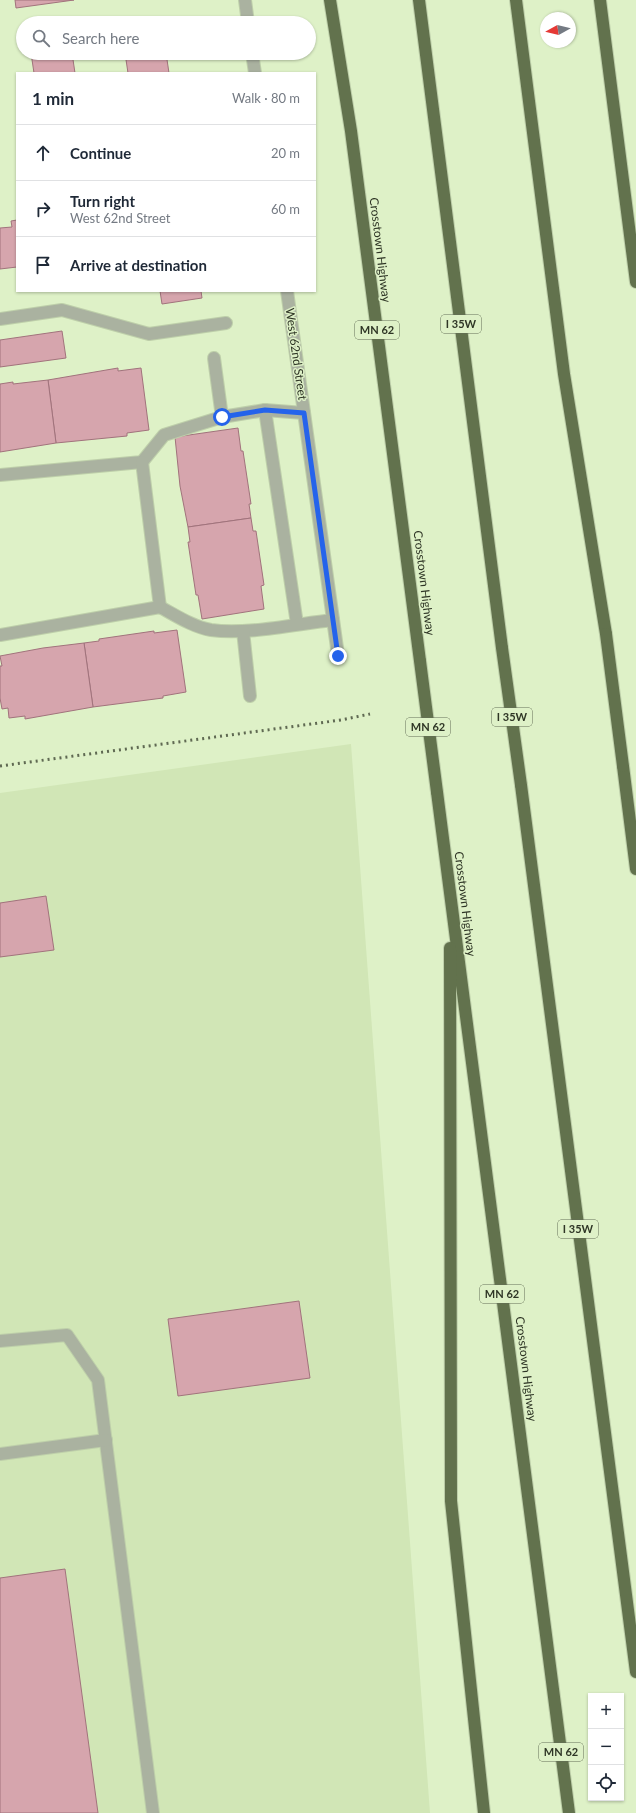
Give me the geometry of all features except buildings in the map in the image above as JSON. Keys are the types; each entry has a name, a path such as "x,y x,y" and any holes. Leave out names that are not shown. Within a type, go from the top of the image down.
{"highway":[{"name":"Crosstown Highway","path":"330,0 351,131 569,1813"},
{"name":"I 35W","path":"419,0 636,1672"},
{"path":"516,0 564,374 606,634 636,869"},
{"path":"600,0 636,282"},
{"path":"450,897 451,1501 484,1813"}],"street":[{"path":"245,0 247,16"},
{"path":"253,60 255,72"},
{"name":"West 62nd Street","path":"287,292 338,656"},
{"path":"0,319 62,310 149,334 226,323"},
{"path":"214,358 222,417"},
{"path":"0,474 142,462 164,435 222,417 265,410 304,413"},
{"path":"265,410 297,624"},
{"path":"142,462 160,607"},
{"path":"0,635 160,607 185,621 209,630 243,631 334,620"},
{"path":"243,631 250,696"},
{"path":"0,1341 67,1335 98,1380 153,1813"},
{"path":"0,1454 106,1440"}],"shaded area":[{"path":"351,744 430,1813 0,1813 0,793"}],"railway":[{"path":"0,766 341,720 370,714"}],"route":[{"path":"222,417 265,410 304,413 338,656"}]}
